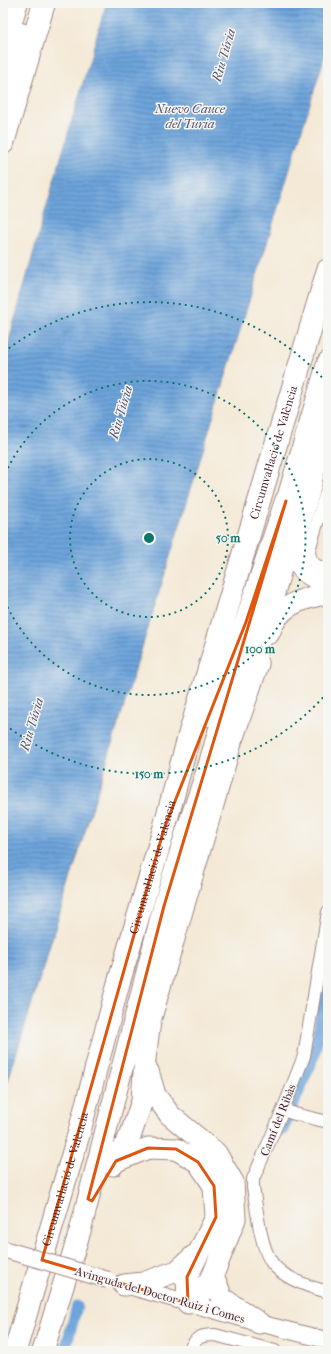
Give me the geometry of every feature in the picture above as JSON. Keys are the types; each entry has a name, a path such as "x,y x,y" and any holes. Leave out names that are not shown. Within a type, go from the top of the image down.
{"highway":[{"path":"3,50 17,3"},
{"path":"3,84 32,3"},
{"path":"3,143 44,3"},
{"name":"Circumval·lació de València","path":"15,1351 79,1133 118,985 164,828 188,736 328,270"},
{"name":"Circumval·lació de València","path":"44,1351 80,1231 164,906 209,765 328,362"},
{"path":"80,1231 100,1188 131,1134 142,1101 145,1058 150,1021 328,406"},
{"path":"328,415 298,534 296,555 300,566 306,573 323,581 328,581"},
{"path":"164,828 198,738 246,622 286,501"},
{"path":"233,737 272,626 280,613 289,605 303,599 328,593"},
{"path":"145,1058 155,1095 170,1115 216,1153 233,1182 235,1219 213,1275 202,1293 188,1303"},
{"path":"116,1161 148,1148 176,1149 198,1162 214,1186 216,1217 187,1278 188,1303"},
{"path":"116,1282 143,1283 177,1271 200,1250"},
{"path":"213,1275 222,1298 259,1323"}],"street":[{"path":"328,486 309,550 311,562 321,568 328,569"},
{"name":"Camí del Ribàs","path":"328,912 326,943 304,1056 283,1110 253,1179 253,1188 263,1245 272,1263 286,1276 302,1284 328,1292"},
{"path":"283,1110 328,1122"},
{"name":"Avinguda del Doctor Ruiz i Comes","path":"3,1249 188,1303 325,1340"},
{"path":"190,1351 195,1340 200,1336 208,1335 216,1335 275,1351"}],"highlighted area":[{"path":"286,501 164,906 88,1199 92,1201 116,1161 148,1148 176,1149 198,1162 214,1186 216,1217 187,1277 188,1303 42,1260 164,829 246,622"}],"water":[{"name":"Nuevo Cauce del Turia","path":"106,3 328,3 328,47 3,1097 3,360 43,217"}],"pier":[{"path":"104,3 106,3 43,217 3,360 3,353 41,216"},
{"path":"328,47 328,53 5,1098 3,1099"}],"waterway":[{"path":"283,1130 315,1053 328,972"},
{"path":"65,1351 77,1306"}],"water label":[{"name":"Riu Túria","path":"223,55"},
{"name":"Riu Túria","path":"120,412"},
{"name":"Riu Túria","path":"31,724"}]}
